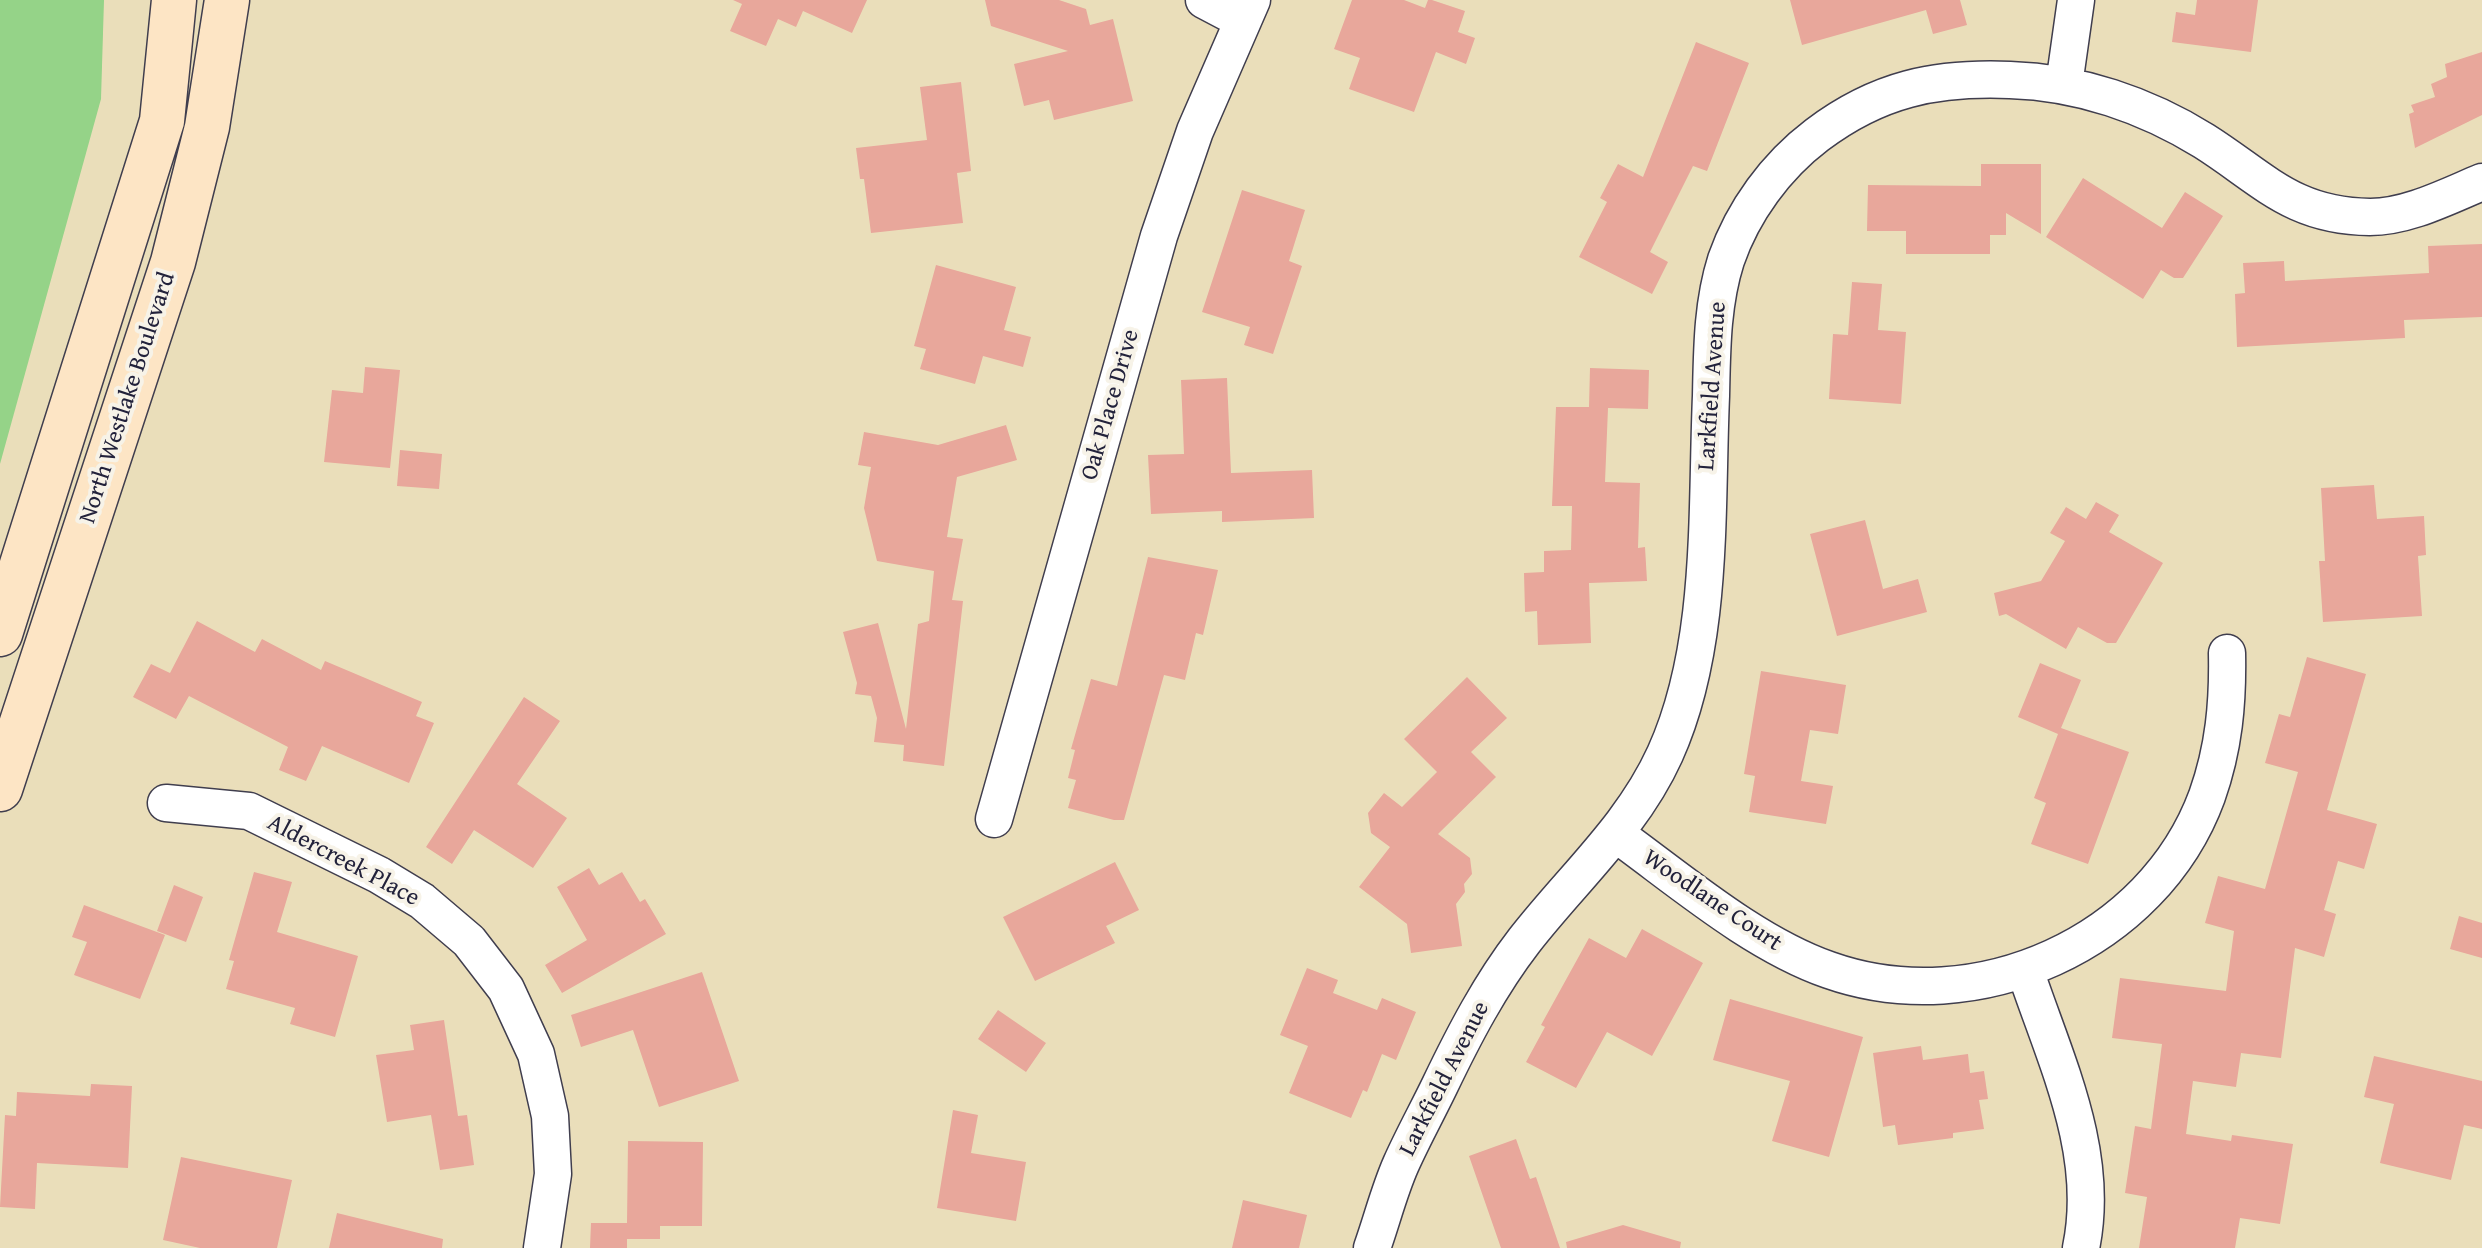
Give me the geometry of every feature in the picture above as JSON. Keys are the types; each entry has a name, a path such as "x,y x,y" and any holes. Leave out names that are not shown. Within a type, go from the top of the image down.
{"main road":[{"name":"North Westlake Boulevard","path":"0,634 162,121 174,0"},
{"name":"North Westlake Boulevard","path":"0,789 173,262 207,127 227,0"}],"street":[{"path":"1204,0 1247,10"},
{"path":"2064,85 2076,0"},
{"name":"Oak Place Drive","path":"994,819 1159,236 1195,131 1247,10"},
{"name":"Larkfield Avenue","path":"1372,1248 1399,1167 1467,1029 1522,943 1616,834 1645,792 1667,752 1694,669 1702,610 1714,313 1727,259 1749,210 1776,172 1805,144 1836,120 1879,98 1916,85 1959,79 2018,80 2064,85 2111,97 2157,115 2204,142 2274,192 2301,204 2339,214 2375,217 2415,208 2482,182"},
{"name":"Woodlane Court","path":"1616,834 1756,934 1796,957 1832,971 1884,984 1930,987 1979,982 2025,970 2073,949 2119,918 2158,880 2185,841 2206,798 2221,750 2228,704 2227,653"},
{"name":"Aldercreek Place","path":"166,803 249,811 379,875 422,901 469,941 506,989 539,1066 550,1116 553,1174 542,1248"},
{"path":"2025,970 2080,1133 2087,1182 2086,1222 2081,1248"}],"green space":[{"path":"0,0 104,0 101,99 0,464"}],"building":[{"path":"733,0 867,0 852,33 803,11 796,27 778,19 766,46 730,31 742,4"},
{"path":"985,0 1059,0 1086,9 1090,25 1113,19 1133,101 1054,120 1049,100 1024,106 1014,64 1068,51 991,26"},
{"path":"1352,0 1404,0 1425,8 1428,0 1432,0 1465,11 1458,32 1475,38 1466,64 1436,52 1414,112 1349,89 1360,58 1334,49"},
{"path":"1790,0 1960,0 1967,25 1933,34 1926,10 1802,45"},
{"path":"2197,0 2258,0 2251,52 2172,42 2176,12 2195,15"},
{"path":"1696,42 1749,63 1707,171 1693,166 1650,252 1668,262 1652,294 1579,257 1607,202 1600,198 1618,164 1643,177"},
{"path":"2482,52 2482,115 2415,148 2409,114 2414,112 2411,105 2435,97 2431,84 2447,77 2445,64"},
{"path":"961,82 971,171 957,173 963,223 871,233 864,179 860,179 856,148 927,140 920,87"},
{"path":"1981,164 2041,164 2041,234 2006,213 2006,235 1990,235 1990,254 1906,254 1906,231 1867,231 1868,185 1981,186"},
{"path":"2083,178 2162,228 2185,192 2223,216 2183,278 2174,278 2161,270 2143,299 2046,237"},
{"path":"1242,190 1305,210 1289,261 1302,266 1273,354 1244,345 1250,327 1202,312"},
{"path":"2482,244 2482,317 2404,320 2405,338 2237,347 2235,294 2245,293 2243,263 2284,261 2285,281 2429,273 2428,246"},
{"path":"936,265 1016,287 1004,330 1031,337 1023,367 983,356 975,384 920,369 926,349 914,346"},
{"path":"1852,282 1882,284 1878,330 1906,332 1901,404 1829,399 1833,334 1848,335"},
{"path":"365,367 400,370 390,468 324,462 332,390 363,393"},
{"path":"1590,368 1649,370 1648,409 1608,408 1605,482 1640,483 1638,548 1645,547 1647,581 1589,583 1591,643 1538,645 1537,611 1525,612 1524,573 1544,572 1544,551 1571,550 1572,506 1552,506 1556,407 1589,407"},
{"path":"1227,378 1231,473 1312,470 1314,518 1222,522 1222,511 1151,514 1148,455 1184,454 1181,380"},
{"path":"1006,425 1017,460 957,477 947,537 963,539 952,600 963,601 944,766 903,761 904,745 874,742 877,718 871,696 855,694 857,683 843,632 878,623 906,729 918,624 929,621 934,571 877,561 864,508 871,467 858,465 864,432 938,445"},
{"path":"400,450 442,454 439,489 397,486"},
{"path":"2374,485 2377,519 2424,516 2426,555 2418,556 2422,616 2323,622 2319,561 2325,561 2321,488"},
{"path":"2096,502 2119,515 2109,532 2163,563 2116,643 2107,643 2078,627 2066,649 2006,614 1999,616 1994,593 2041,581 2065,541 2050,533 2066,507 2086,519"},
{"path":"1865,520 1883,589 1918,579 1927,612 1837,636 1810,534"},
{"path":"1148,557 1218,570 1203,635 1196,633 1185,680 1164,675 1124,820 1114,820 1068,808 1076,780 1068,778 1075,750 1071,749 1091,679 1117,686"},
{"path":"197,621 255,652 262,639 321,670 325,661 422,702 416,716 434,723 409,783 322,746 306,781 279,770 288,747 189,696 176,719 133,697 151,664 170,673"},
{"path":"2307,657 2366,674 2327,810 2377,824 2364,869 2338,861 2324,910 2336,914 2324,957 2295,948 2281,1058 2241,1053 2236,1087 2193,1081 2186,1134 2231,1141 2232,1135 2293,1144 2280,1224 2240,1218 2235,1248 2139,1248 2147,1197 2125,1193 2135,1126 2151,1129 2162,1044 2112,1038 2120,978 2226,991 2234,931 2205,923 2218,876 2265,889 2298,772 2265,763 2279,714 2290,717"},
{"path":"2040,663 2081,680 2061,728 2129,752 2088,864 2031,844 2046,803 2034,798 2058,734 2018,717"},
{"path":"1761,671 1846,685 1838,734 1810,730 1801,781 1833,786 1826,824 1749,812 1755,776 1744,774"},
{"path":"1467,677 1507,718 1471,752 1496,777 1438,834 1470,858 1472,874 1456,904 1462,946 1411,953 1407,924 1359,887 1390,847 1371,833 1368,813 1384,793 1402,807 1437,772 1404,739"},
{"path":"524,697 560,721 517,784 567,818 533,868 474,830 452,864 426,847"},
{"path":"1115,862 1139,910 1106,926 1115,943 1035,981 1003,917"},
{"path":"589,868 599,885 622,872 640,902 645,899 666,934 562,993 545,965 587,940 557,887"},
{"path":"254,872 292,882 277,932 358,956 335,1037 290,1024 295,1008 226,989 234,961 229,960"},
{"path":"174,885 203,897 186,942 157,931"},
{"path":"84,905 165,935 140,999 74,975 87,942 72,937"},
{"path":"2459,916 2482,923 2482,958 2450,949"},
{"path":"1642,929 1703,963 1652,1056 1607,1032 1576,1088 1526,1062 1545,1027 1541,1025 1589,938 1626,958"},
{"path":"1307,968 1338,980 1333,993 1377,1010 1382,998 1416,1012 1396,1060 1382,1054 1367,1092 1363,1090 1351,1118 1289,1093 1308,1046 1280,1035"},
{"path":"702,972 739,1081 659,1107 633,1030 581,1047 571,1015"},
{"path":"1730,999 1863,1037 1829,1157 1772,1141 1790,1081 1713,1060"},
{"path":"998,1010 1046,1043 1026,1072 978,1039"},
{"path":"444,1020 458,1116 467,1115 474,1165 440,1170 431,1115 387,1122 376,1055 414,1050 410,1025"},
{"path":"1921,1046 1923,1060 1968,1054 1970,1073 1984,1071 1988,1099 1979,1100 1984,1129 1953,1133 1953,1138 1898,1145 1895,1125 1883,1127 1873,1053"},
{"path":"2374,1056 2482,1081 2482,1129 2464,1125 2451,1180 2380,1163 2394,1104 2364,1097"},
{"path":"91,1084 132,1086 128,1168 37,1163 35,1209 0,1207 5,1115 16,1116 17,1092 90,1096"},
{"path":"953,1110 978,1115 971,1153 1026,1162 1016,1221 937,1208"},
{"path":"1516,1139 1530,1179 1536,1177 1560,1248 1501,1248 1469,1156"},
{"path":"628,1141 703,1142 702,1226 660,1226 660,1239 627,1239 627,1248 590,1248 591,1223 627,1223"},
{"path":"181,1157 292,1180 277,1248 200,1248 163,1240"},
{"path":"1243,1200 1307,1215 1299,1248 1232,1248"},
{"path":"337,1213 443,1239 442,1248 329,1248"},
{"path":"1623,1225 1681,1242 1680,1248 1567,1248 1566,1242"}]}
